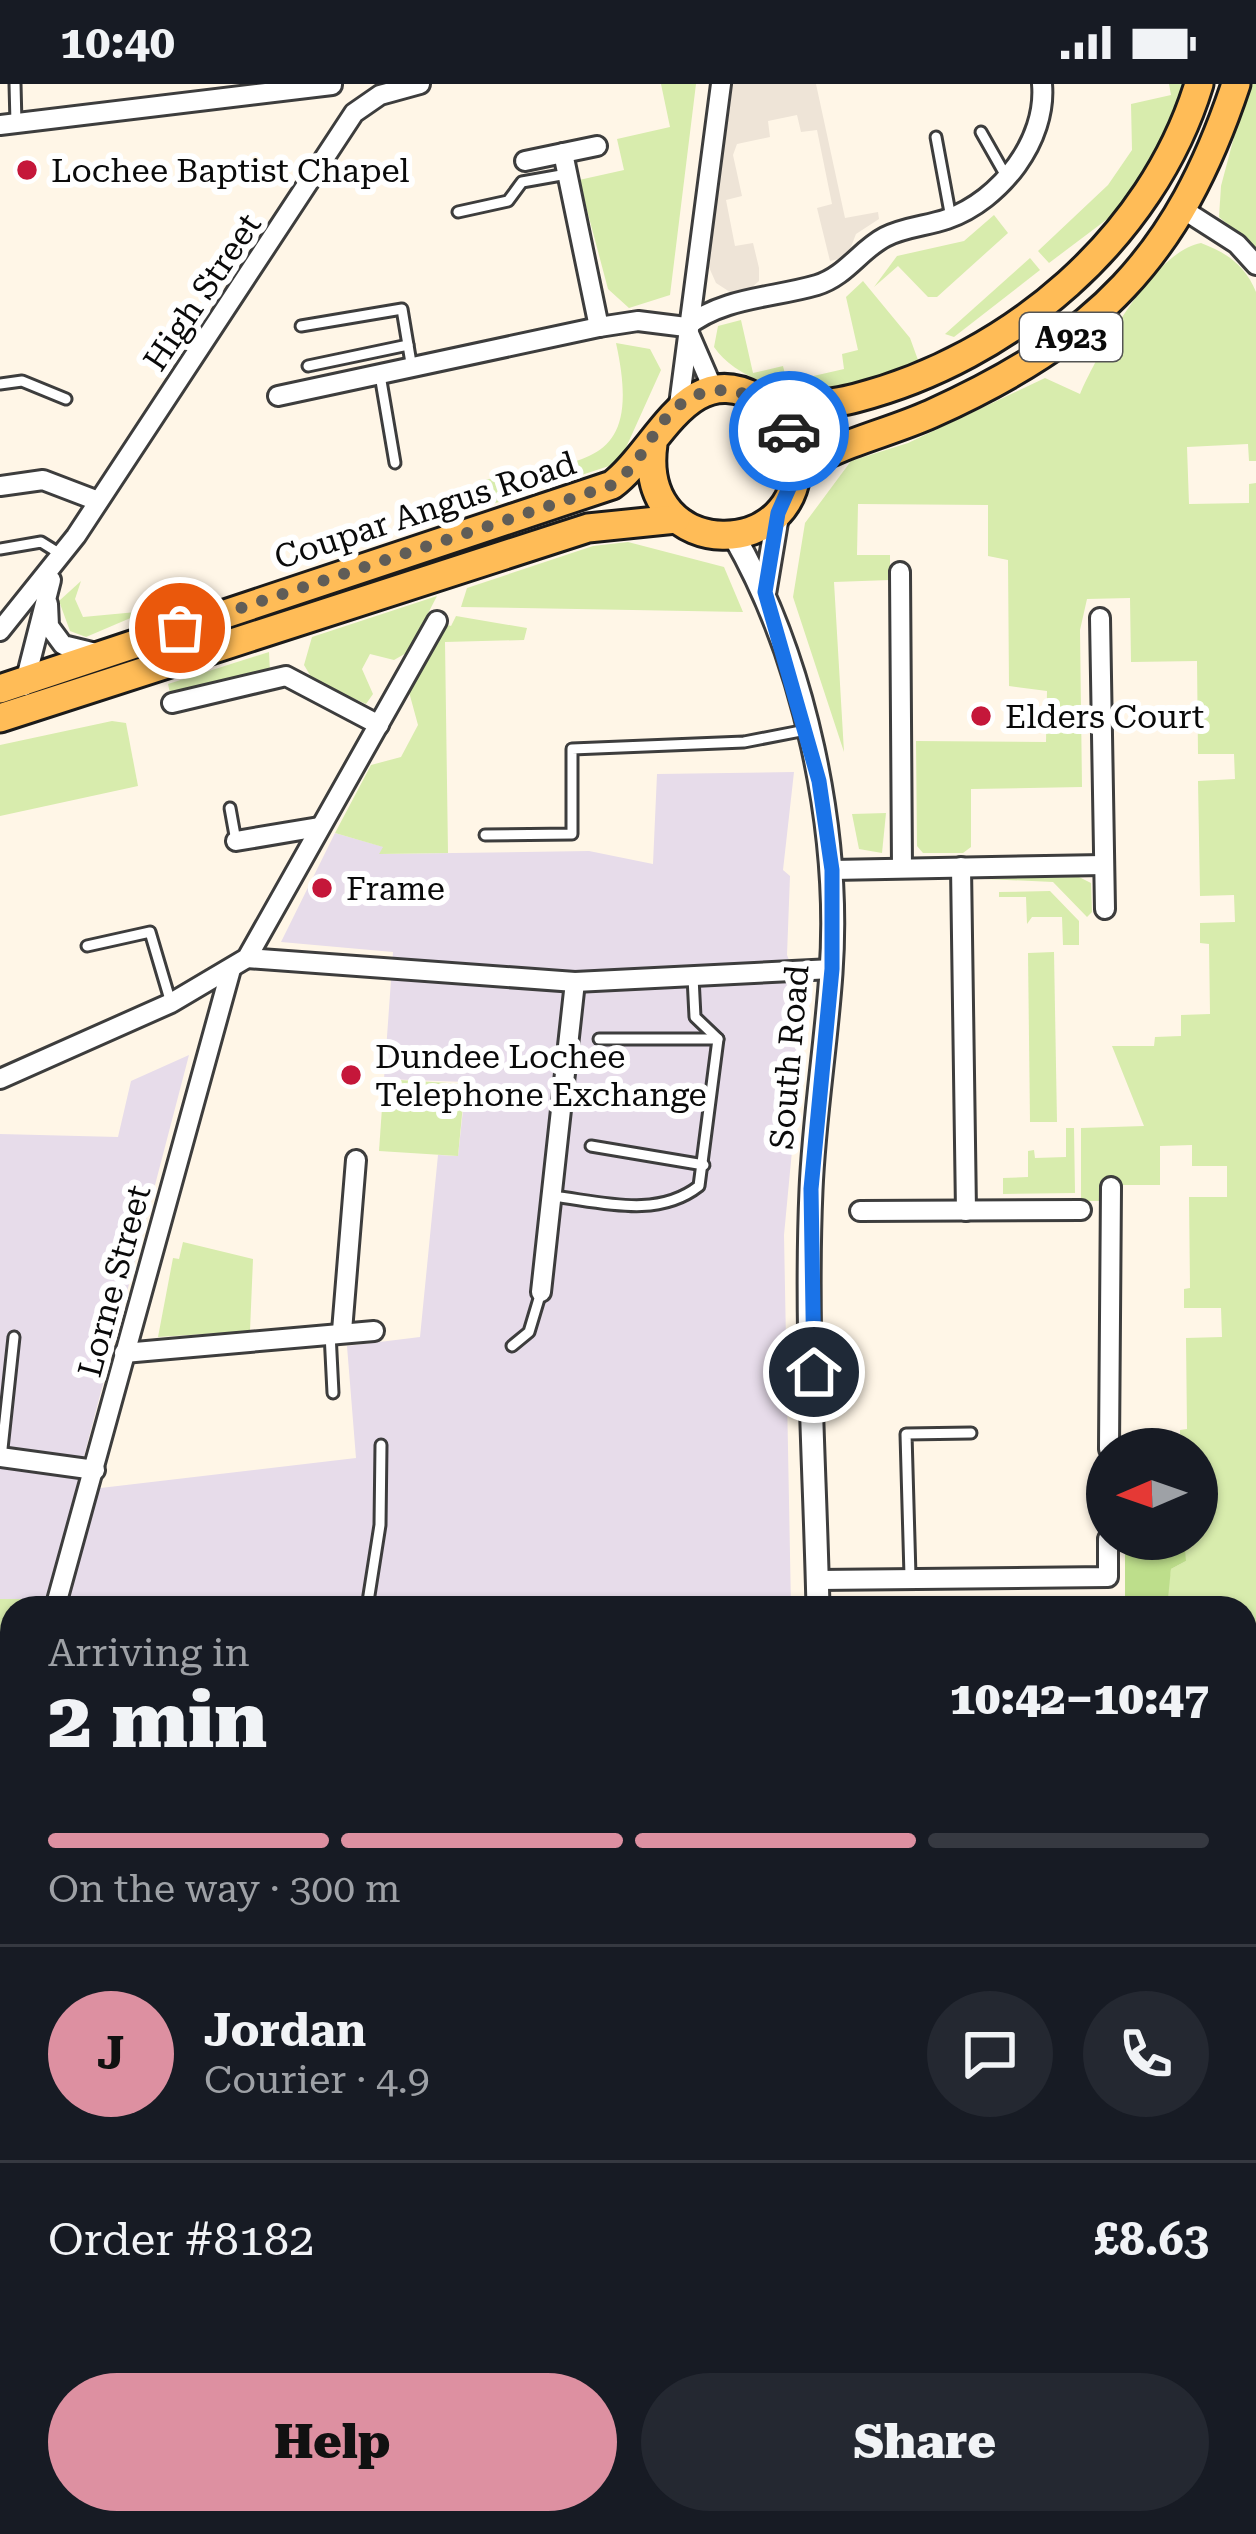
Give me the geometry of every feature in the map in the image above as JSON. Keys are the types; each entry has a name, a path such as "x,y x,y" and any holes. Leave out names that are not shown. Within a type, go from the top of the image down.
{"main road":[{"name":"A923","path":"714,391 756,398 774,410 856,398 936,367 1047,301 1116,238 1150,192 1198,84"},
{"name":"A923","path":"797,470 831,448 918,420 1040,360 1089,324 1184,210 1212,156 1236,84"},
{"path":"680,405 714,391"},
{"name":"Coupar Angus Road","path":"12,685 612,485 636,467 680,405"},
{"path":"734,536 758,529 778,513 797,470 796,448 774,410"},
{"path":"653,444 654,485 676,519"},
{"name":"Coupar Angus Road","path":"12,715 588,528 676,519 693,530 734,536"}],"street":[{"path":"8,124 332,84 354,113 380,95 420,84"},
{"path":"680,405 686,327 722,84"},
{"path":"278,396 598,327 638,321 686,327 715,308 823,283 880,238 951,218 1006,176 1035,140 1044,111 1042,84"},
{"name":"High Street","path":"0,631 59,560 354,113"},
{"path":"525,161 597,146"},
{"path":"563,153 598,327"},
{"path":"1184,210 1237,244 1256,265"},
{"path":"686,327 714,391"},
{"path":"0,486 43,480 98,501"},
{"name":"South Road","path":"765,592 778,513"},
{"name":"South Road","path":"734,536 765,592 806,730 832,870 832,969 811,1189 818,1596"},
{"name":"High Street","path":"59,560 46,611 49,626 63,645 100,654"},
{"name":"High Street","path":"12,715 12,685 59,560"},
{"path":"900,572 902,868"},
{"path":"1100,618 1105,909"},
{"name":"Lorne Street","path":"59,1596 124,1353 239,963 437,621"},
{"path":"172,703 286,676 379,725"},
{"path":"236,841 320,826"},
{"path":"832,870 1105,865"},
{"path":"961,867 966,1211"},
{"path":"0,1079 171,1003 239,963 575,982 693,972 832,969"},
{"path":"542,1292 575,982"},
{"path":"336,1331 356,1160"},
{"path":"1109,1428 1111,1187"},
{"path":"860,1211 1081,1210"},
{"path":"124,1353 374,1331"},
{"path":"0,1458 95,1470"},
{"path":"818,1580 1108,1577 1108,1560"}],"lane":[{"path":"8,124 15,84"},
{"path":"981,132 1006,176"},
{"path":"936,137 951,218"},
{"path":"458,212 508,201 523,182 567,173"},
{"path":"301,326 402,309 412,370"},
{"path":"308,366 408,345"},
{"path":"380,375 394,464"},
{"path":"0,384 22,381 66,399"},
{"path":"0,564 3,549 41,542 59,560"},
{"path":"485,835 572,834 572,749 744,742 806,730"},
{"path":"230,808 236,841"},
{"path":"87,946 150,932 171,1003"},
{"path":"693,972 695,1017 718,1039"},
{"path":"599,1040 718,1039"},
{"path":"553,1196 661,1205 681,1200 699,1186 718,1039"},
{"path":"591,1147 704,1166"},
{"path":"512,1346 529,1331 542,1292"},
{"path":"333,1393 336,1331"},
{"path":"0,1458 14,1337"},
{"path":"910,1576 906,1434 971,1433"},
{"path":"369,1596 380,1525 382,1445"}],"shaded area":[{"path":"733,84 816,84 845,218 878,212 879,219 856,234 847,257 830,261 817,208 832,204 817,130 801,132 797,115 768,121 770,137 737,144 733,155 742,196 726,200 735,246 753,243 759,281 749,290 730,292 716,283 708,265"},
{"path":"794,772 783,870 790,876 787,955 806,1003 784,1235 791,1596 0,1596 0,1134 118,1137 131,1081 189,1055 75,1491 356,1458 347,1346 420,1337 438,1155 458,1156 466,1082 384,1079 393,952 281,942 335,833 384,847 381,854 589,851 653,864 657,774"}],"green space":[{"path":"661,84 696,84 670,295 629,308 608,289 579,180 624,170 617,139 670,127"},
{"path":"1169,84 1184,84 1178,107 1122,208 1049,263 1038,251 1108,185 1132,150 1131,104 1171,95"},
{"path":"1248,84 1256,84 1256,248 1219,217 1221,186"},
{"path":"994,215 1008,233 937,297 928,297 898,266 874,287 897,256 964,241"},
{"path":"1201,243 1234,261 1256,292 1256,461 1249,461 1248,444 1187,447 1189,504 1249,503 1249,484 1256,483 1256,1596 1167,1596 1171,1569 1186,1560 1218,1560 1218,1428 1187,1428 1186,1338 1222,1337 1221,1308 1184,1308 1184,1289 1190,1288 1189,1197 1227,1197 1227,1166 1192,1166 1192,1145 1160,1146 1160,1185 1101,1185 1100,1201 1081,1201 1081,1128 1144,1126 1112,1046 1154,1046 1155,1037 1181,1036 1181,1015 1210,1014 1209,944 1200,943 1200,923 1235,922 1234,895 1200,896 1198,781 1235,779 1234,754 1198,754 1197,661 1131,662 1130,598 1087,599 1080,630 1082,787 971,789 971,847 963,853 923,853 917,846 916,741 1046,742 1047,691 1009,686 1008,560 988,556 988,505 858,504 857,555 890,555 890,580 834,582 844,752 793,597 805,523 851,461 908,443 1045,378 1080,394 1114,330 1165,264"},
{"path":"1030,258 1040,270 954,337 945,334"},
{"path":"863,281 910,338 918,360 850,388 807,393 753,378 714,347 718,326 741,320 753,373 783,366 787,382 844,369 842,354 858,350 846,297"},
{"path":"616,343 650,349 661,370 624,452 609,466 462,514 427,520 424,507 482,493 481,481 572,462 594,454 610,440 620,418 623,387"},
{"path":"628,542 724,567 743,612 461,607 467,588 593,546"},
{"path":"81,581 75,599 83,617 147,611 86,637 70,631 59,601"},
{"path":"437,596 408,652 394,660 370,654 362,669 373,694 366,704 313,680 304,665 312,637"},
{"path":"456,616 527,628 524,640 445,642 448,853 379,854 383,847 335,833 371,765 401,757 418,725 409,692 445,624 451,626"},
{"path":"269,652 270,672 170,693 168,684"},
{"path":"112,721 126,723 138,786 0,816 0,745"},
{"path":"886,813 882,853 859,849 852,814"},
{"path":"1079,877 1091,883 1092,912 1087,917 1053,882 985,879"},
{"path":"1050,891 1079,921 1079,945 1063,945 1062,917 1032,917 1027,924 1026,897 999,897 999,892"},
{"path":"1054,952 1057,1122 1030,1122 1028,953"},
{"path":"384,1079 465,1084 458,1156 379,1151"},
{"path":"1066,1128 1074,1128 1075,1193 1003,1194 1003,1178 1028,1177 1028,1151 1034,1150 1035,1158 1066,1157"},
{"path":"183,1242 253,1259 250,1331 158,1337 173,1258 179,1259"},
{"path":"1125,1560 1186,1560 1171,1569 1168,1596 1125,1596"}],"way so far":[{"path":"180,628 612,485 636,467 663,422 696,396 736,391 756,398 774,410 789,431"}],"place":[{"name":"Lochee Baptist Chapel","path":"27,170"},
{"name":"Elders Court","path":"981,716"},
{"name":"Frame","path":"322,888"},
{"name":"Dundee Lochee Telephone Exchange","path":"351,1075"}],"route":[{"path":"789,431 797,470 791,494 778,513 765,592 819,781 832,870 832,969 811,1189 814,1372"}]}
